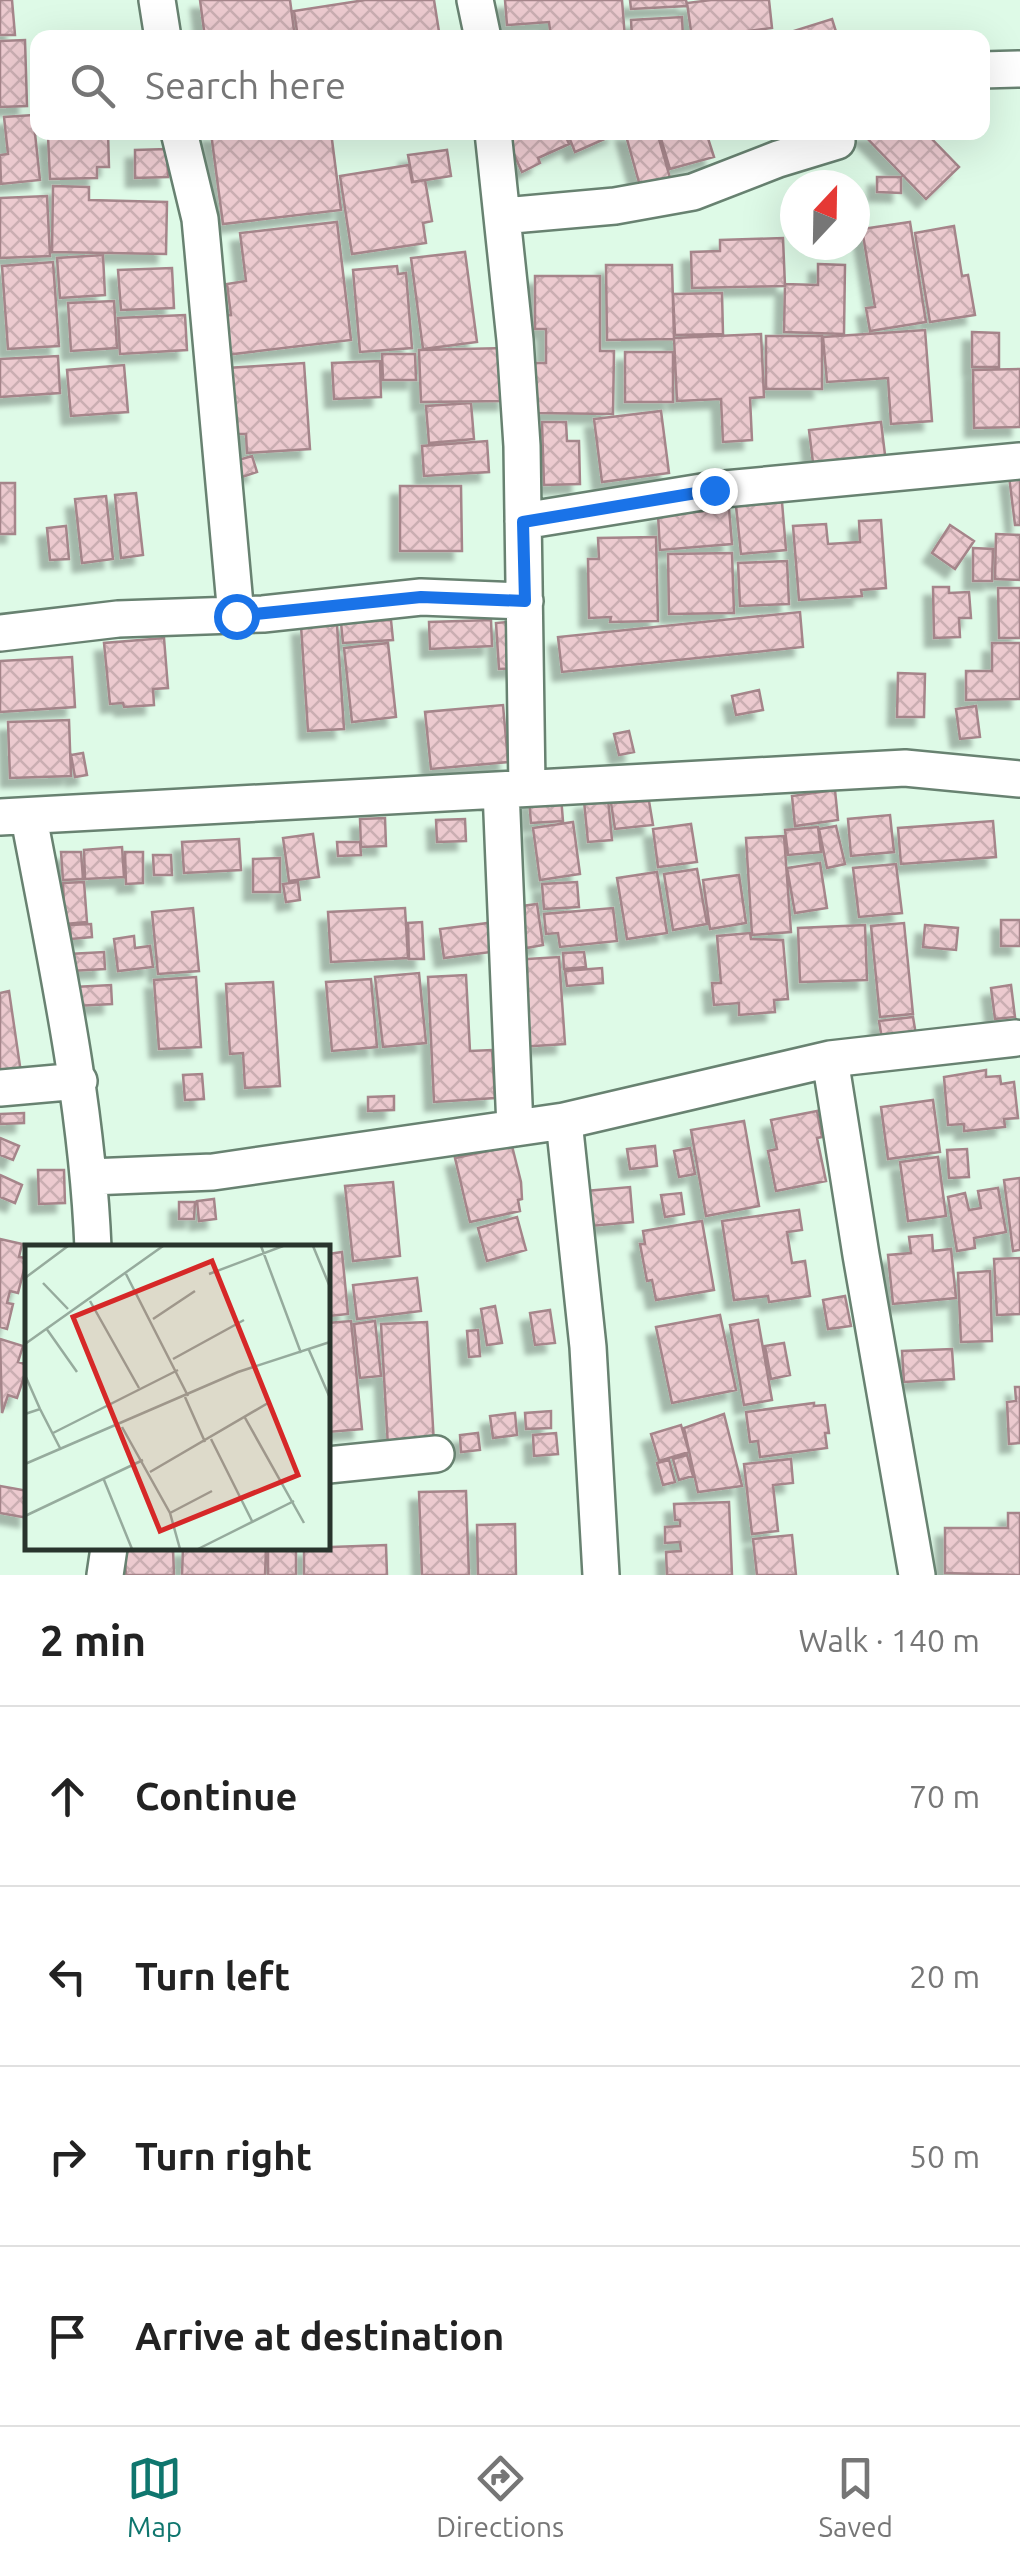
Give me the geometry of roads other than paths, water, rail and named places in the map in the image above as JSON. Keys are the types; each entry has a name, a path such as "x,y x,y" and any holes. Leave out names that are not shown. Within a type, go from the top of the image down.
{"street":[{"path":"157,0 162,30"},
{"path":"475,0 481,30"},
{"path":"990,70 1020,69"},
{"path":"181,140 204,251 236,616"},
{"path":"494,140 516,340 525,601 514,789 515,1128"},
{"path":"502,216 615,206 693,192 837,141"},
{"path":"523,522 714,490 1020,460"},
{"path":"0,633 118,620 236,616 421,597 525,601"},
{"path":"93,1245 79,1081 15,817 905,768 1020,779"},
{"path":"90,1176 212,1172 564,1121 830,1060 1016,1038"},
{"path":"830,1060 917,1575"},
{"path":"0,1088 79,1081"},
{"path":"564,1121 588,1348 601,1575"},
{"path":"330,1465 436,1454"},
{"path":"105,1575 109,1550"}]}
